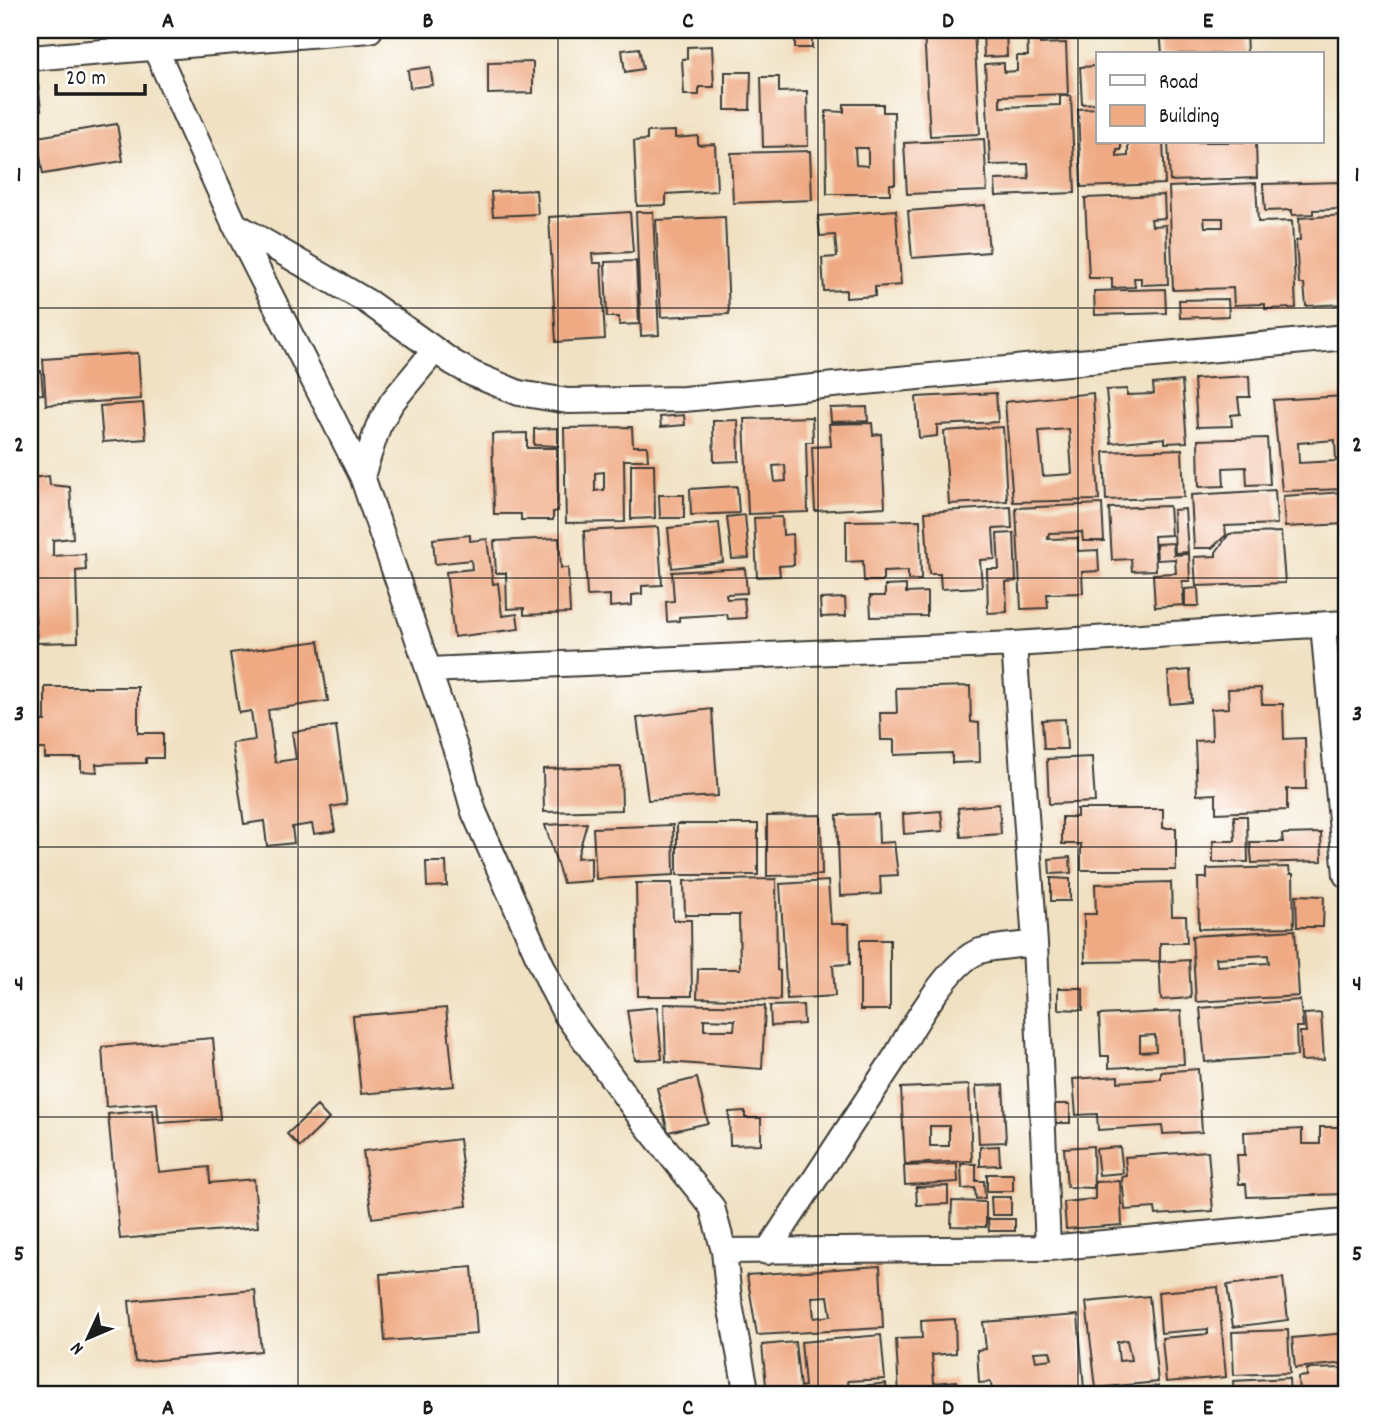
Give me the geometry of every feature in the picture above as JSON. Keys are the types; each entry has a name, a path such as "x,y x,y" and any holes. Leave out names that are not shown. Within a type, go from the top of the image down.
{"street":[{"path":"30,58 370,30"},
{"path":"155,48 234,223 362,476 459,759 474,812 552,988 565,1013 644,1122 712,1207 724,1251 729,1299 747,1395"},
{"path":"234,223 368,302 473,374 519,393 568,401 684,399 1346,337"},
{"path":"362,476 379,427 392,402 435,350"},
{"path":"429,670 1014,644 1335,624 1346,875"},
{"path":"1014,644 1035,943 1048,1248"},
{"path":"767,1252 898,1053 915,1021 959,965 979,951 1035,943"},
{"path":"724,1251 1048,1248 1346,1221"}],"building":[{"path":"974,30 980,134 930,136 924,31"},
{"path":"983,30 1006,30 1007,56 984,57"},
{"path":"1027,30 1039,30 1040,44 1066,43 1068,94 1000,96 1000,107 1060,105 1060,96 1071,96 1075,193 996,196 995,180 1029,179 1028,164 990,165 985,64 1004,63 1004,72 1017,71 1017,56 1028,56"},
{"path":"1160,30 1246,30 1247,52 1162,52"},
{"path":"795,34 812,35 812,48 795,48"},
{"path":"712,46 714,87 699,87 699,95 684,95 682,59 687,59 687,47"},
{"path":"639,48 643,69 625,72 622,50"},
{"path":"533,62 533,93 488,94 488,63"},
{"path":"1096,66 1096,103 1082,104 1080,67"},
{"path":"430,67 433,85 410,88 408,70"},
{"path":"725,72 751,72 750,110 725,110"},
{"path":"37,76 41,110 30,111 30,77"},
{"path":"761,77 779,77 779,92 807,91 808,146 763,147"},
{"path":"844,104 883,104 883,112 894,112 895,184 890,184 890,194 827,194 826,111 844,112","holes":["855,148 868,148 868,166 856,165"]},
{"path":"1096,108 1096,144 1121,144 1117,157 1128,156 1128,144 1163,144 1165,184 1081,187 1078,109"},
{"path":"117,124 123,161 43,174 37,137"},
{"path":"675,131 675,138 698,136 698,145 715,144 717,191 666,194 666,205 637,206 634,141 647,140 647,132"},
{"path":"984,139 987,191 907,194 904,143"},
{"path":"1168,144 1256,144 1257,178 1170,181"},
{"path":"810,151 812,200 733,203 731,153"},
{"path":"1341,182 1342,209 1313,210 1313,214 1292,215 1292,210 1265,211 1263,184"},
{"path":"1256,183 1258,222 1292,221 1296,308 1265,309 1265,304 1234,305 1233,288 1173,290 1169,187","holes":["1204,218 1223,218 1223,227 1205,227"]},
{"path":"536,190 538,214 493,216 491,192"},
{"path":"1164,195 1165,218 1151,219 1152,226 1166,225 1168,284 1141,285 1141,278 1134,278 1135,287 1112,288 1112,278 1089,278 1085,198"},
{"path":"985,205 989,252 912,258 908,211"},
{"path":"896,210 901,285 875,287 875,296 846,298 846,290 824,291 822,258 837,257 835,235 820,236 818,216"},
{"path":"630,212 633,252 592,254 593,263 601,263 605,339 556,342 549,217"},
{"path":"636,212 653,212 659,335 641,336"},
{"path":"1344,215 1346,304 1306,306 1304,284 1299,284 1296,241 1300,240 1299,218"},
{"path":"725,217 729,314 661,317 656,220"},
{"path":"636,261 639,324 619,325 619,317 607,317 605,262"},
{"path":"1165,289 1166,313 1095,315 1094,291"},
{"path":"1228,299 1229,316 1180,318 1179,300"},
{"path":"138,353 141,399 46,405 43,359"},
{"path":"41,371 43,394 30,395 30,372"},
{"path":"1249,376 1250,397 1238,397 1240,414 1231,415 1232,426 1197,427 1194,379"},
{"path":"1182,381 1187,442 1165,443 1165,438 1111,443 1106,390 1127,389 1127,395 1154,394 1153,384"},
{"path":"996,393 998,422 937,425 937,436 919,438 916,397"},
{"path":"1093,393 1099,500 1013,502 1005,402","holes":["1069,429 1072,474 1043,476 1039,431"]},
{"path":"1346,396 1346,489 1282,491 1273,400","holes":["1335,440 1336,461 1299,463 1298,443"]},
{"path":"143,403 146,439 103,442 100,406"},
{"path":"867,407 868,421 831,422 830,408"},
{"path":"684,415 685,425 661,427 660,417"},
{"path":"812,417 813,442 806,442 808,512 748,514 744,419","holes":["785,465 786,481 775,482 773,466"]},
{"path":"738,420 739,461 714,462 713,421"},
{"path":"872,423 873,435 881,434 885,507 815,511 812,447 831,446 829,424"},
{"path":"632,427 633,446 647,446 648,460 624,460 625,522 566,523 564,428","holes":["604,472 604,490 595,491 595,473"]},
{"path":"1003,427 1007,501 949,504 944,431"},
{"path":"558,428 558,446 534,445 534,429"},
{"path":"527,433 527,448 557,448 558,511 553,512 553,520 521,520 521,514 494,514 492,434"},
{"path":"1267,438 1270,484 1247,485 1246,467 1223,468 1224,486 1199,487 1198,440"},
{"path":"1182,449 1184,497 1106,500 1104,452"},
{"path":"631,464 654,464 655,518 631,519"},
{"path":"49,476 50,485 70,487 73,538 53,540 53,556 85,554 86,570 76,571 78,642 37,643 30,544 30,478"},
{"path":"737,486 739,513 691,515 690,489"},
{"path":"1275,490 1277,524 1225,526 1226,535 1212,548 1194,548 1191,495"},
{"path":"1346,492 1346,524 1285,527 1283,496"},
{"path":"659,495 684,495 684,518 660,518"},
{"path":"1102,504 1104,541 1083,541 1082,532 1049,533 1048,539 1078,538 1078,551 1098,550 1099,571 1082,572 1083,593 1047,594 1048,608 1021,609 1016,508"},
{"path":"1169,506 1171,535 1154,536 1156,570 1132,571 1131,559 1112,560 1109,508"},
{"path":"1011,507 1012,528 993,529 995,559 980,560 982,587 941,589 940,574 929,574 925,512"},
{"path":"1185,509 1188,552 1175,553 1173,510"},
{"path":"745,515 749,558 732,559 727,517"},
{"path":"782,517 783,535 793,534 794,565 779,566 780,576 757,577 754,518"},
{"path":"920,520 921,580 908,580 908,571 883,572 883,581 864,581 863,561 846,562 846,521"},
{"path":"719,523 723,562 672,568 668,528"},
{"path":"658,527 662,585 642,586 642,594 632,595 632,605 610,607 610,595 587,596 584,531"},
{"path":"1281,532 1285,583 1196,586 1194,557 1216,556 1229,534"},
{"path":"1014,533 1016,581 1006,582 1007,612 988,613 987,569 999,569 997,534"},
{"path":"470,535 470,541 487,539 493,584 498,583 502,616 517,614 519,629 454,637 446,572 472,569 471,560 435,564 433,539"},
{"path":"559,538 561,568 568,568 570,613 524,615 524,608 507,609 506,573 496,573 494,541"},
{"path":"1173,543 1174,555 1189,554 1190,581 1182,581 1184,605 1155,607 1153,574 1176,573 1175,559 1157,560 1156,544"},
{"path":"745,568 747,593 726,594 727,599 744,598 746,618 728,619 727,614 679,617 679,621 667,622 666,602 674,601 672,572"},
{"path":"906,585 906,593 927,592 927,616 871,617 870,596 885,596 885,586"},
{"path":"1198,588 1199,606 1185,606 1185,589"},
{"path":"845,598 846,616 821,617 820,599"},
{"path":"319,641 328,701 268,710 275,762 296,759 292,732 336,726 347,804 331,807 335,831 314,834 312,824 292,827 294,843 267,846 264,821 244,824 232,743 255,740 251,711 239,713 230,653"},
{"path":"1190,670 1192,702 1170,704 1168,672"},
{"path":"970,686 971,722 979,723 980,762 952,763 952,753 894,755 894,740 881,740 880,713 897,713 896,688"},
{"path":"45,687 138,687 138,733 163,733 163,758 146,758 146,763 96,764 97,772 81,771 81,758 45,758 45,749 30,749 30,721 45,721"},
{"path":"1261,688 1262,704 1283,704 1284,739 1305,738 1306,789 1287,789 1287,810 1216,813 1216,794 1197,795 1195,741 1212,740 1211,709 1229,708 1228,689"},
{"path":"712,709 718,796 648,800 637,718"},
{"path":"1065,719 1067,749 1044,749 1042,720"},
{"path":"1092,757 1095,802 1049,804 1047,759"},
{"path":"621,767 622,810 544,812 543,769"},
{"path":"999,804 1001,834 961,837 958,808"},
{"path":"1077,809 1163,809 1163,828 1176,828 1176,870 1081,870 1081,844 1062,844 1062,817 1077,817"},
{"path":"941,811 943,831 904,834 903,814"},
{"path":"878,814 879,843 894,842 898,875 880,876 881,894 840,896 837,815"},
{"path":"821,815 822,875 767,876 767,816"},
{"path":"1234,816 1247,816 1248,862 1213,862 1213,841 1235,841"},
{"path":"587,823 577,858 591,857 591,881 563,883 545,825"},
{"path":"677,824 758,824 758,875 677,875"},
{"path":"673,825 674,875 596,879 593,828"},
{"path":"1321,833 1322,861 1252,863 1250,842 1283,842 1282,834"},
{"path":"1070,857 1071,873 1050,874 1049,859"},
{"path":"426,862 446,862 447,886 427,887"},
{"path":"1289,867 1290,874 1293,874 1294,927 1199,929 1198,878 1207,878 1207,869"},
{"path":"1051,878 1070,879 1070,901 1051,901"},
{"path":"776,879 780,1000 697,998 698,969 740,969 739,915 685,915 684,881"},
{"path":"828,881 831,924 849,924 850,964 833,965 835,996 787,999 780,884"},
{"path":"1171,882 1172,916 1186,916 1187,943 1160,943 1160,961 1085,962 1084,914 1096,914 1095,884"},
{"path":"636,883 672,883 673,920 691,920 692,996 638,996"},
{"path":"1296,895 1324,896 1323,927 1297,927"},
{"path":"1295,930 1299,996 1196,1002 1192,936","holes":["1268,955 1269,963 1217,966 1216,958"]},
{"path":"860,940 890,940 890,1010 860,1010"},
{"path":"1189,960 1191,998 1161,1000 1159,962"},
{"path":"1058,988 1083,988 1083,1010 1058,1009"},
{"path":"1300,1000 1303,1027 1296,1027 1297,1056 1205,1062 1200,1008"},
{"path":"664,1004 765,1006 762,1069 666,1062","holes":["704,1019 735,1020 734,1030 704,1030"]},
{"path":"803,1005 804,1024 771,1026 770,1006"},
{"path":"657,1007 662,1059 635,1060 627,1010"},
{"path":"446,1008 454,1086 361,1094 353,1016"},
{"path":"1181,1011 1184,1064 1109,1068 1109,1056 1101,1056 1099,1015","holes":["1155,1035 1156,1051 1140,1052 1140,1036"]},
{"path":"1321,1013 1324,1060 1301,1061 1300,1032 1306,1032 1304,1014"},
{"path":"213,1038 220,1119 159,1123 157,1103 106,1107 102,1047"},
{"path":"1198,1069 1202,1132 1163,1134 1162,1126 1098,1130 1097,1114 1076,1115 1073,1079 1118,1076 1118,1082 1161,1079 1161,1072"},
{"path":"697,1078 708,1123 668,1132 657,1088"},
{"path":"969,1085 972,1161 905,1164 901,1088","holes":["930,1126 949,1126 949,1146 930,1146"]},
{"path":"1003,1085 1006,1142 979,1143 976,1086"},
{"path":"1047,1104 1070,1104 1070,1123 1047,1123"},
{"path":"317,1106 329,1119 300,1147 287,1134"},
{"path":"153,1110 159,1172 209,1167 210,1183 254,1179 258,1227 120,1239 108,1114"},
{"path":"745,1111 745,1118 761,1118 761,1144 730,1145 729,1112"},
{"path":"1320,1127 1345,1127 1346,1194 1247,1197 1246,1184 1239,1184 1237,1155 1245,1155 1244,1132 1302,1129 1302,1144 1320,1144"},
{"path":"459,1139 467,1206 372,1218 363,1151"},
{"path":"999,1146 1000,1165 980,1166 980,1147"},
{"path":"1093,1146 1094,1188 1067,1187 1064,1148"},
{"path":"1120,1147 1123,1173 1099,1175 1096,1149"},
{"path":"1208,1151 1213,1211 1156,1215 1155,1208 1125,1210 1122,1177 1127,1176 1125,1157"},
{"path":"957,1164 958,1182 905,1185 904,1166"},
{"path":"961,1164 976,1164 976,1181 984,1181 985,1198 976,1199 975,1188 962,1189"},
{"path":"987,1174 1013,1174 1013,1191 987,1191"},
{"path":"1120,1181 1122,1225 1066,1229 1064,1202 1095,1199 1095,1182"},
{"path":"948,1186 948,1204 917,1205 916,1187"},
{"path":"991,1197 1011,1197 1011,1215 992,1215"},
{"path":"952,1201 986,1202 986,1227 951,1226"},
{"path":"988,1219 1015,1219 1015,1231 989,1231"},
{"path":"880,1266 883,1328 757,1335 747,1275","holes":["828,1296 831,1316 814,1318 812,1297"]},
{"path":"472,1267 477,1334 385,1341 380,1274"},
{"path":"1283,1278 1288,1320 1233,1327 1227,1285"},
{"path":"1218,1287 1226,1377 1166,1382 1162,1338 1208,1334 1208,1329 1161,1333 1158,1292"},
{"path":"255,1290 261,1351 135,1362 129,1301"},
{"path":"1149,1296 1158,1382 1096,1388 1086,1302","holes":["1127,1340 1131,1360 1119,1361 1117,1342"]},
{"path":"1078,1315 1084,1389 992,1395 991,1382 979,1383 977,1350 986,1349 983,1322","holes":["1050,1351 1052,1359 1036,1361 1034,1352"]},
{"path":"955,1319 956,1353 932,1355 934,1383 957,1381 958,1395 899,1395 896,1339 922,1338 921,1321"},
{"path":"1288,1330 1290,1373 1234,1375 1232,1332"},
{"path":"1346,1333 1346,1363 1295,1368 1292,1338"},
{"path":"881,1335 885,1379 848,1381 849,1395 767,1395 762,1345 795,1342 800,1387 805,1386 801,1342"},
{"path":"1346,1368 1346,1395 1299,1395 1298,1377 1307,1376 1307,1369"},
{"path":"1289,1378 1290,1395 1234,1393 1233,1381"},
{"path":"886,1383 887,1395 854,1395 853,1387"},
{"path":"1158,1386 1159,1395 1137,1395 1138,1389"},
{"path":"1227,1388 1228,1395 1167,1395 1167,1390"}]}
